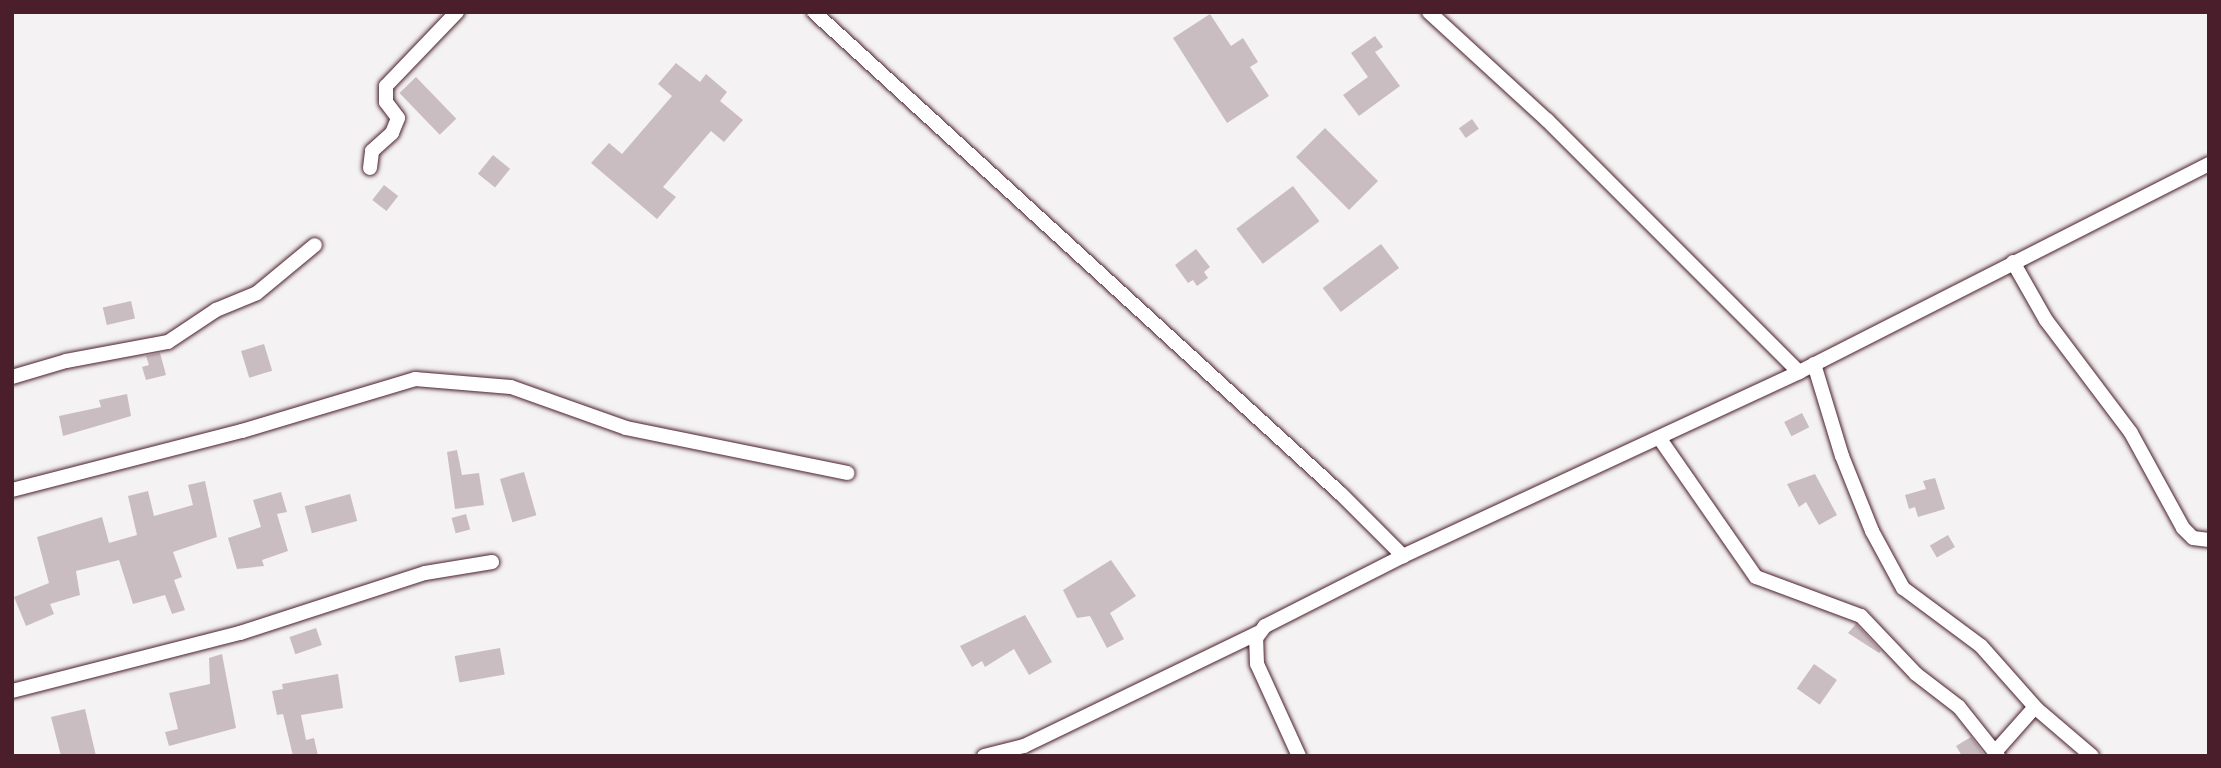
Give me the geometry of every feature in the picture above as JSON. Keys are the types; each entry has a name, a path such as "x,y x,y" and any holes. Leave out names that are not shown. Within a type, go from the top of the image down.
{"street":[{"path":"370,168 372,151 392,133 398,118 386,102 386,86 457,12"},
{"path":"814,12 1341,494 1403,556"},
{"path":"1429,12 1546,120 1799,372"},
{"path":"984,756 1027,751 1403,556 1660,439 1799,372 2209,164"},
{"path":"12,377 66,361 168,342 216,310 257,293 281,269 315,245"},
{"path":"2013,262 2046,320 2131,433 2183,528 2193,538 2209,540"},
{"path":"1814,364 1842,456 1872,531 1903,587 1981,646 2035,707 2092,756"},
{"path":"12,490 229,434 415,379 511,387 626,428 847,473"},
{"path":"1660,439 1756,577 1861,616 1916,674 1959,707 1997,754 2035,707"},
{"path":"12,691 240,633 425,573 492,562"},
{"path":"1258,633 1261,679 1299,756"}],"building":[{"path":"1210,14 1231,46 1243,38 1258,62 1250,67 1269,96 1227,123 1173,38"},
{"path":"1375,36 1383,47 1375,52 1400,86 1359,116 1343,95 1368,77 1351,53"},
{"path":"676,63 700,82 706,74 727,92 720,101 743,120 724,142 711,131 663,187 676,197 657,219 591,163 609,143 622,154 672,96 658,84"},
{"path":"416,77 456,119 440,135 399,93"},
{"path":"1472,119 1479,129 1466,138 1459,128"},
{"path":"1325,128 1378,181 1349,210 1296,157"},
{"path":"493,155 510,169 495,187 478,174"},
{"path":"384,185 398,196 386,211 372,200"},
{"path":"1293,186 1319,221 1263,264 1236,229"},
{"path":"1381,244 1399,268 1341,312 1323,288"},
{"path":"1196,249 1210,267 1204,272 1208,278 1197,286 1193,280 1188,283 1175,265"},
{"path":"131,301 135,319 107,325 103,308"},
{"path":"264,344 272,371 249,378 241,351"},
{"path":"160,353 166,375 146,380 142,367 149,365 146,356"},
{"path":"127,394 131,416 63,436 59,416 101,407 99,400"},
{"path":"1802,413 1809,427 1791,436 1784,422"},
{"path":"457,450 462,475 479,473 484,505 455,509 447,452"},
{"path":"524,472 536,515 512,522 500,479"},
{"path":"1815,474 1837,515 1819,525 1806,502 1799,507 1787,484"},
{"path":"1935,478 1945,509 1918,517 1915,507 1909,509 1905,495 1926,489 1923,481"},
{"path":"205,481 217,537 173,552 182,577 174,580 185,610 172,614 165,595 133,604 119,560 76,571 80,595 50,604 54,614 26,626 14,597 49,583 37,537 102,517 109,543 137,535 128,496 148,491 154,516 193,505 188,485"},
{"path":"281,492 287,512 277,514 288,551 262,560 264,566 237,569 228,538 261,527 253,500"},
{"path":"350,494 357,521 312,533 305,506"},
{"path":"466,514 470,529 456,533 452,518"},
{"path":"1948,535 1955,547 1937,558 1930,546"},
{"path":"1111,560 1136,596 1110,613 1124,639 1107,648 1090,616 1077,618 1063,590"},
{"path":"1025,615 1052,662 1029,675 1014,649 985,667 982,661 972,667 960,646"},
{"path":"1856,624 1881,651 1879,653 1848,633"},
{"path":"316,628 322,645 295,654 290,637"},
{"path":"500,648 505,675 459,683 455,656"},
{"path":"222,654 236,728 169,746 165,732 178,729 169,693 210,684 209,658"},
{"path":"1814,664 1837,680 1820,705 1797,689"},
{"path":"338,674 343,708 301,715 306,740 314,738 318,756 293,756 283,714 277,715 272,691 283,689 282,684"},
{"path":"85,709 96,756 61,756 51,717"},
{"path":"1971,737 1985,756 1962,756 1956,746"}]}
